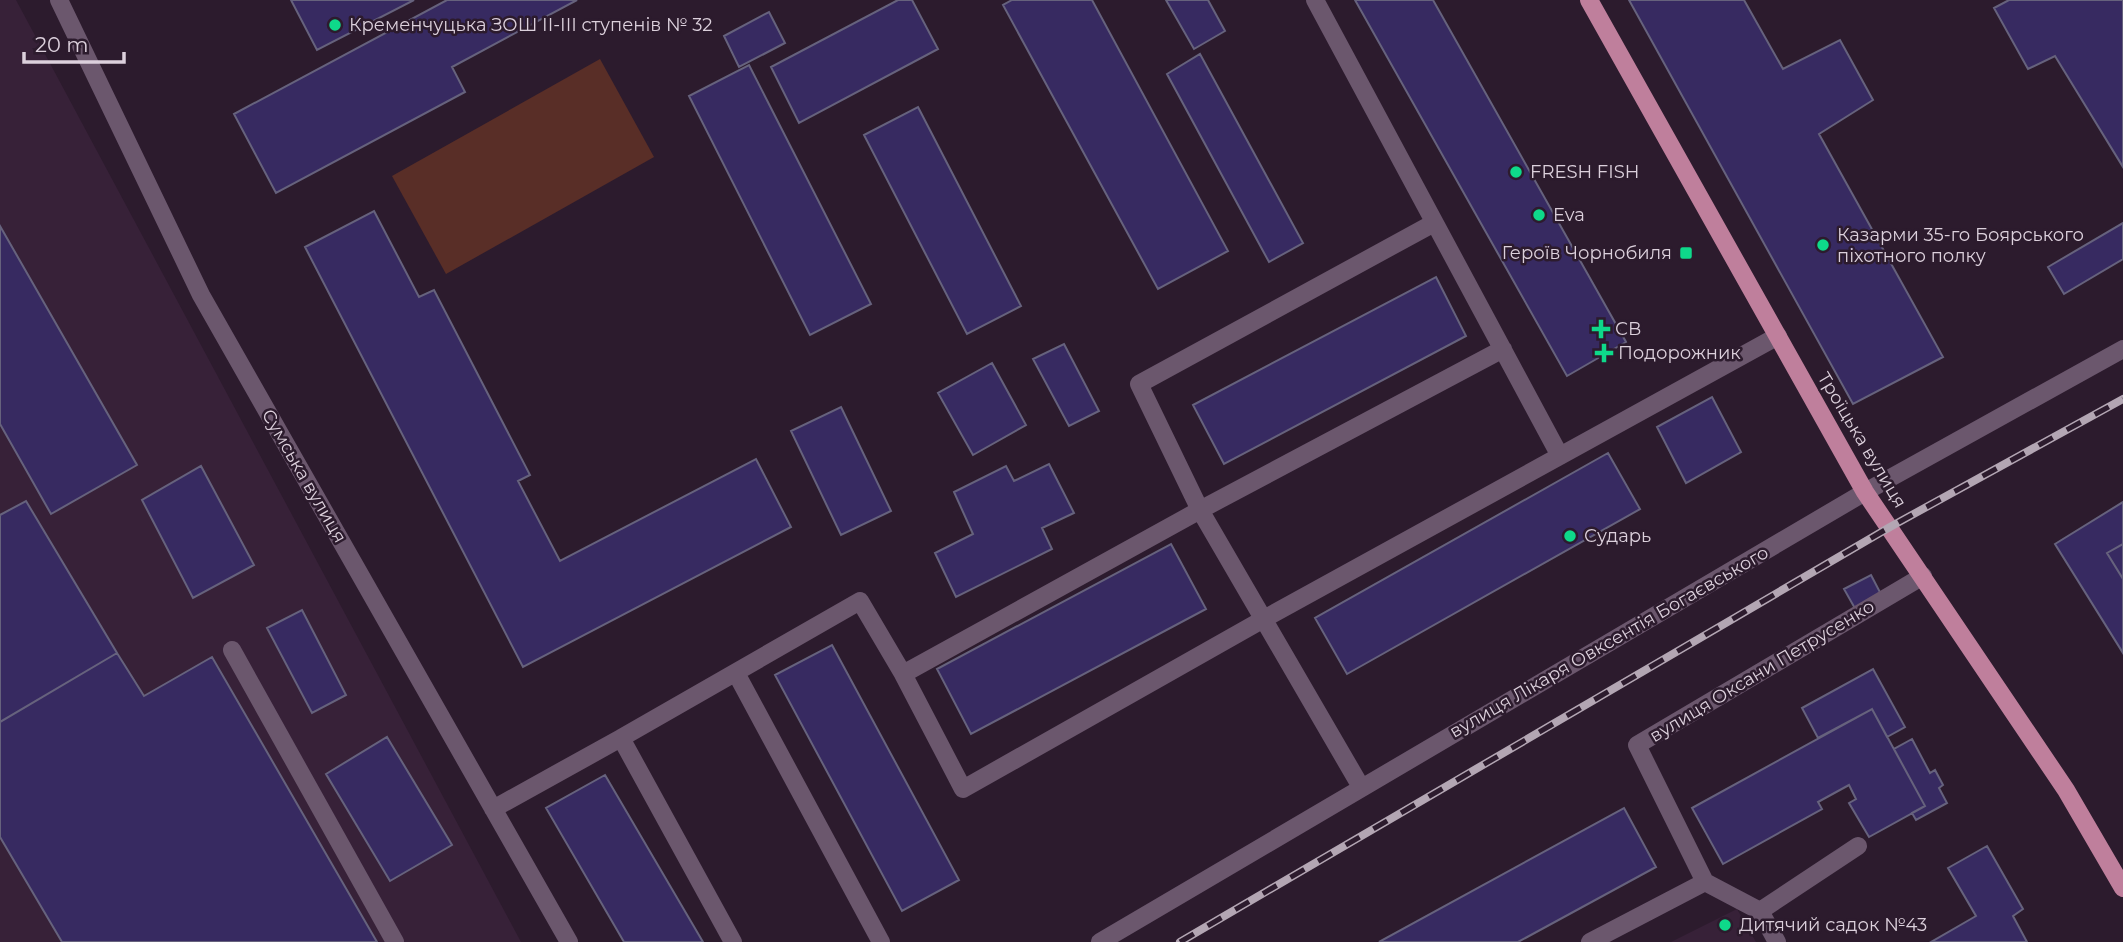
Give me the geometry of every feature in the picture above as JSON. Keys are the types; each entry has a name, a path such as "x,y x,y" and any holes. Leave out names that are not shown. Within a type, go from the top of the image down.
{"main road":[{"name":"Троїцька вулиця","path":"1589,0 1864,492 2066,790 2123,888"}],"street":[{"name":"Сумська вулиця","path":"59,0 201,295 569,942"},
{"path":"1315,0 1560,457"},
{"path":"1361,788 1200,510 1139,384 1434,223"},
{"path":"493,809 860,601 963,789 1262,620 1778,337"},
{"path":"902,674 1200,510 1503,349"},
{"name":"вулиця Лікаря Овксентія Богаєвського","path":"1100,942 1864,492 2123,349"},
{"name":"вулиця Оксани Петрусенко","path":"1705,882 1637,745 1923,576"},
{"path":"232,650 395,942"},
{"path":"736,673 881,942"},
{"path":"621,738 733,942"},
{"path":"1760,911 1858,846"},
{"path":"1590,942 1705,882 1760,911 1777,942"}],"shaded area":[{"path":"0,0 16,0 521,942 0,942"},
{"path":"600,59 654,157 446,274 392,176"},
{"name":"Дитячий садок №43","path":"1737,909 1756,942 1671,942"}],"building":[{"name":"Кременчуцька ЗОШ ІІ-ІІІ ступенів № 32","path":"291,0 414,0 317,50"},
{"path":"447,0 577,0 452,67 465,92 276,193 234,114"},
{"path":"898,0 912,0 938,49 799,123 771,67"},
{"path":"1012,0 1092,0 1228,251 1158,289 1003,5"},
{"path":"1166,0 1208,0 1225,31 1194,49"},
{"path":"1355,0 1433,0 1626,342 1567,376"},
{"name":"Казарми 35-го Боярського піхотного полку","path":"1629,0 1744,0 1783,69 1840,40 1873,100 1819,134 1943,357 1853,404"},
{"path":"2009,0 2123,0 2123,167 2055,56 2028,69 1994,8"},
{"path":"769,12 785,43 739,67 724,36"},
{"path":"1200,54 1303,243 1269,262 1167,74"},
{"path":"749,65 871,304 810,335 689,96"},
{"path":"918,107 1021,306 967,334 864,135"},
{"path":"374,211 419,297 434,290 530,475 518,481 560,561 756,459 791,527 523,667 305,247"},
{"path":"2123,223 2123,259 2064,294 2048,267"},
{"path":"0,226 137,465 51,514 0,424"},
{"path":"1436,277 1466,336 1224,464 1193,405"},
{"path":"1064,344 1099,411 1069,426 1033,359"},
{"path":"992,363 1026,425 973,455 938,393"},
{"path":"1712,397 1741,452 1686,483 1657,427"},
{"path":"841,407 891,511 841,535 791,431"},
{"path":"1608,453 1640,509 1347,674 1315,618"},
{"path":"1049,464 1074,513 1042,528 1052,549 956,597 935,553 973,534 954,492 1006,466 1014,481"},
{"path":"201,466 254,565 193,598 142,500"},
{"path":"26,501 117,653 0,722 0,515"},
{"path":"2123,502 2123,544 2107,553 2123,579 2123,653 2055,544"},
{"path":"1171,544 1206,609 971,734 937,669"},
{"path":"2123,544 2123,579 2107,553"},
{"path":"1871,575 1883,598 1857,612 1844,589"},
{"path":"302,610 346,695 312,713 267,628"},
{"path":"832,645 959,880 902,911 775,675"},
{"path":"117,653 144,696 212,657 377,942 62,942 0,837 0,722"},
{"path":"1873,669 1905,727 1887,737 1872,709 1818,738 1802,708"},
{"path":"1872,709 1925,806 1869,837 1849,803 1856,799 1849,785 1818,802 1822,809 1723,864 1692,808"},
{"path":"387,737 452,845 390,881 326,774"},
{"path":"1912,739 1930,773 1935,770 1943,785 1939,788 1947,803 1916,820 1912,813 1925,806 1894,749"},
{"path":"605,775 703,942 624,942 546,808"},
{"path":"1624,808 1656,867 1518,942 1379,942"},
{"path":"1987,846 2023,909 2013,916 2027,942 1931,942 1976,916 1948,868"}],"railway":[{"path":"1180,942 1890,527 2123,399"}],"place":[{"name":"Кременчуцька ЗОШ ІІ-ІІІ ступенів № 32","path":"335,25"},
{"name":"FRESH FISH","path":"1516,172"},
{"name":"Eva","path":"1539,215"},
{"name":"Казарми 35-го Боярського піхотного полку","path":"1823,245"},
{"name":"Героїв Чорнобиля","path":"1686,253"},
{"name":"СВ","path":"1601,329"},
{"name":"Подорожник","path":"1604,353"},
{"name":"Сударь","path":"1570,536"},
{"name":"Дитячий садок №43","path":"1725,925"}]}
